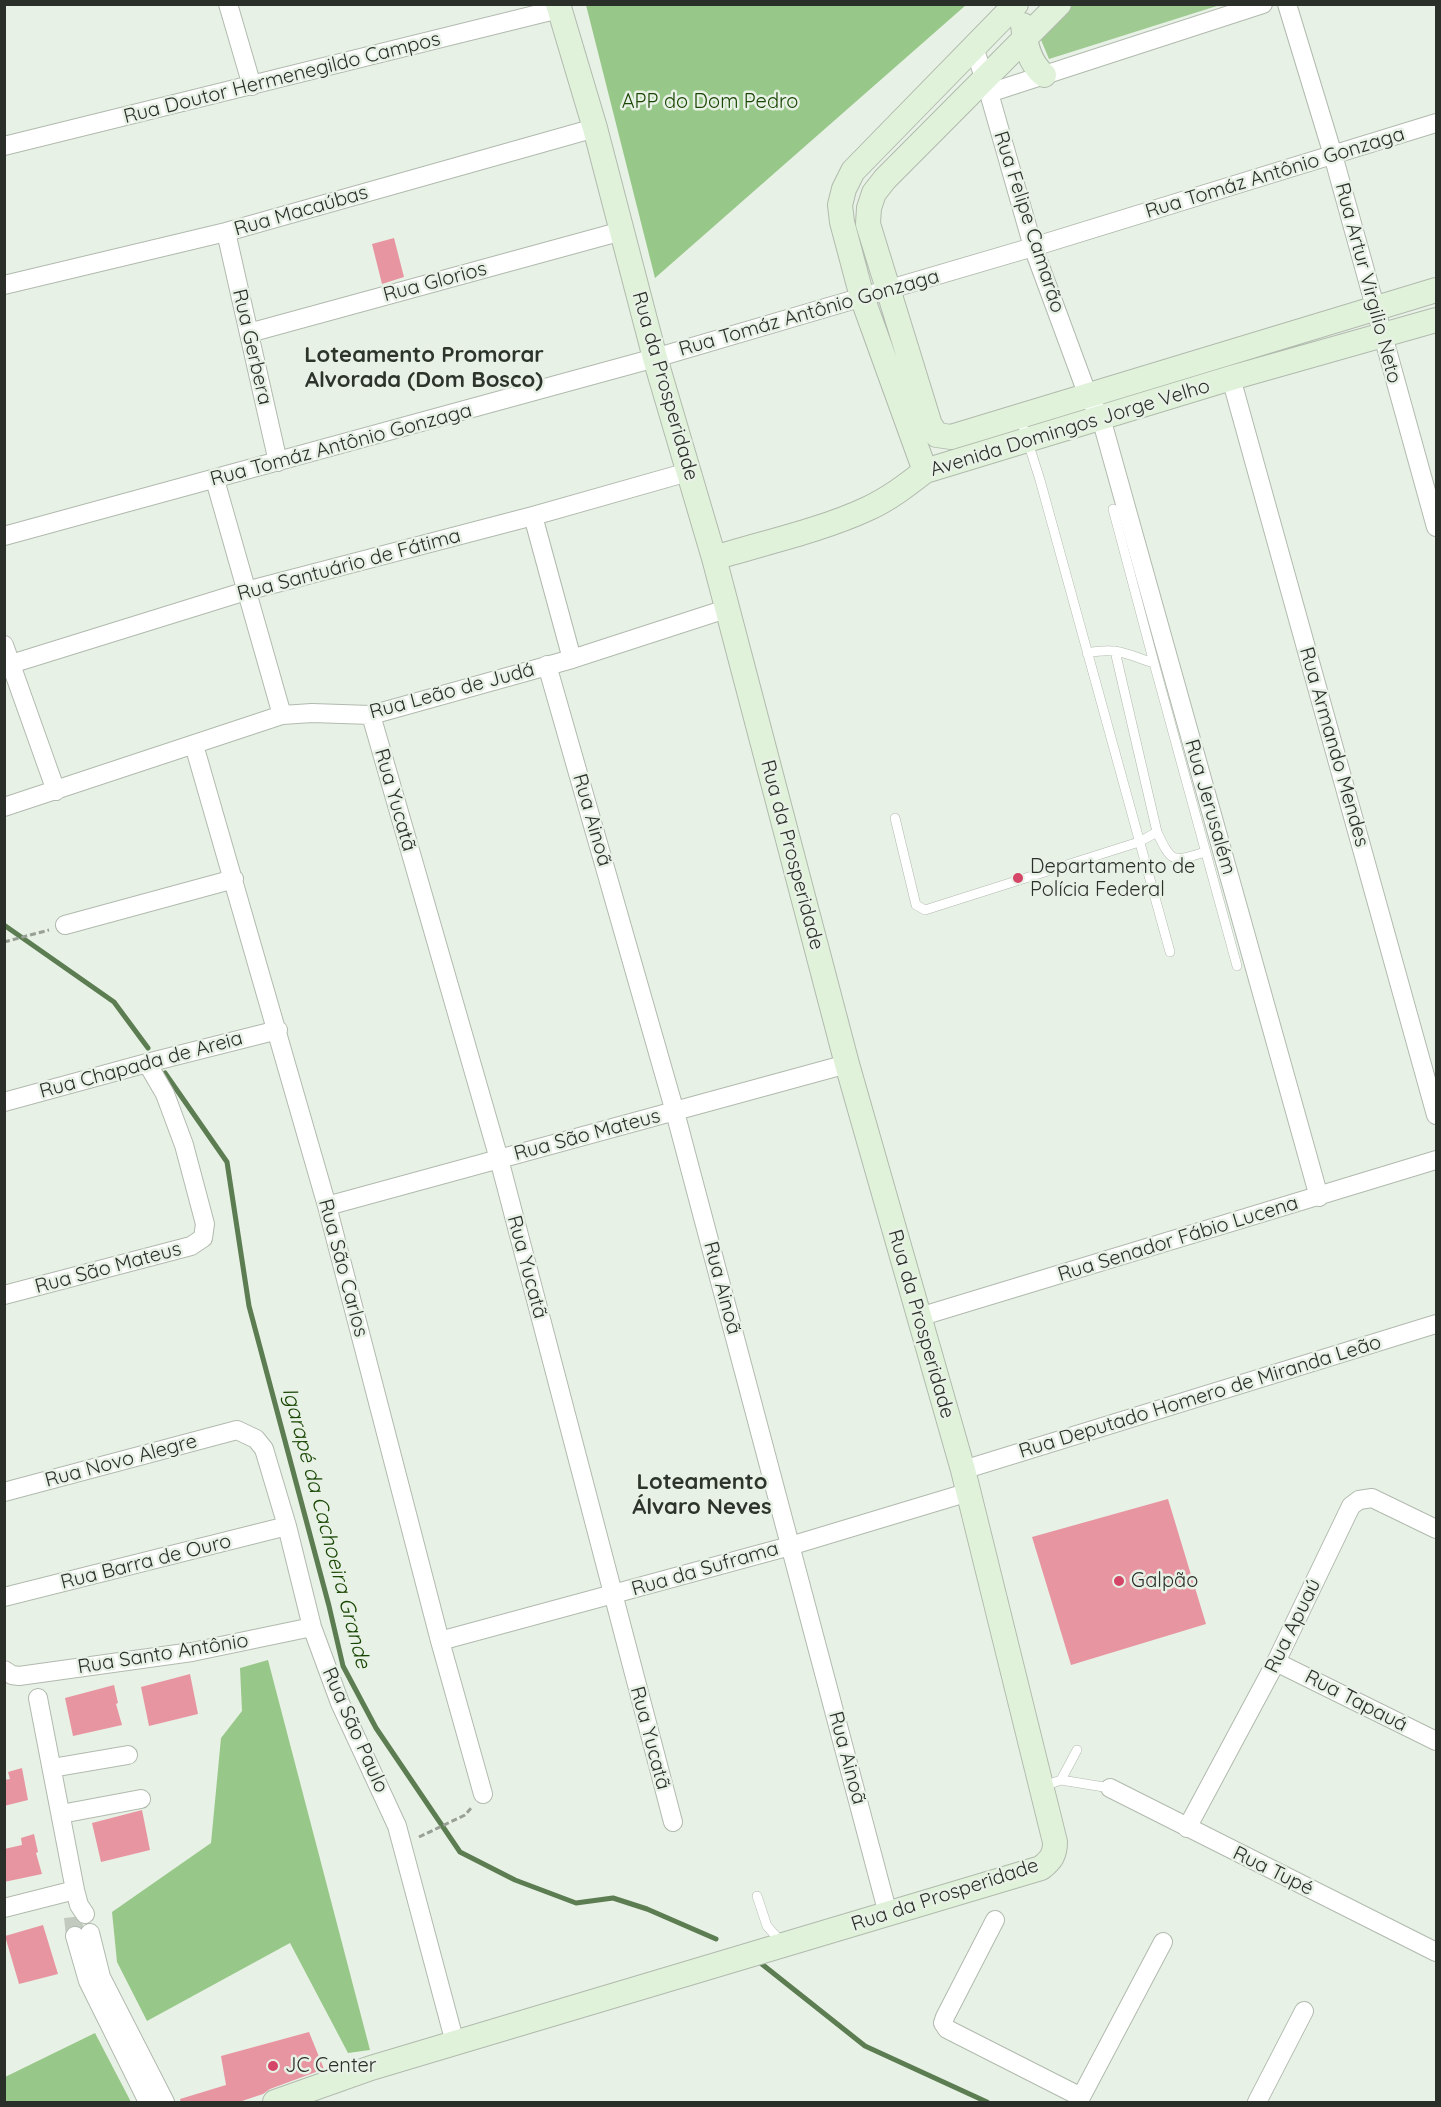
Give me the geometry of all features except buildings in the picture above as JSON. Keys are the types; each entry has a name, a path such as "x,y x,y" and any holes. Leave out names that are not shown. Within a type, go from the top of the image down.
{"street":[{"path":"228,4 252,86"},
{"path":"925,471 862,297 842,222 840,205 844,189 853,171 1016,4"},
{"path":"1020,4 1025,39 1033,62 1044,75"},
{"path":"887,289 868,224 869,208 874,193 885,178 987,86 1025,39 1059,4"},
{"path":"987,86 1044,75 1263,4"},
{"name":"Rua Artur Virgilio Neto","path":"1287,4 1333,155 1437,527"},
{"name":"Rua Doutor Hermenegildo Campos","path":"4,146 252,86 558,7"},
{"name":"Rua da Prosperidade","path":"275,2103 371,2067 1041,1868 1050,1861 1055,1852 1051,1784 847,1065 714,558 655,358 596,129 558,7"},
{"name":"Rua Felipe Camarão","path":"974,46 1033,247 1088,396 1101,418"},
{"name":"Rua Tomáz Antônio Gonzaga","path":"4,536 655,358 1033,247 1437,123"},
{"name":"Rua Macaúbas","path":"4,285 226,232 596,129"},
{"name":"Rua Glorios","path":"249,333 622,231"},
{"name":"Rua Gerbera","path":"226,232 278,462"},
{"name":"Avenida Domingos Jorge Velho","path":"887,289 930,425 937,435 951,437 1437,290"},
{"name":"Avenida Domingos Jorge Velho","path":"714,558 842,519 867,509 891,496 925,471 1231,378 1437,320"},
{"name":"Rua Armando Mendes","path":"1231,378 1437,1115"},
{"name":"Rua Jerusalém","path":"1101,418 1318,1197"},
{"name":"Rua Santuário de Fátima","path":"11,663 246,591 533,516 688,471"},
{"path":"215,480 282,715"},
{"path":"533,516 572,659"},
{"name":"Rua Leão de Judá","path":"4,807 282,715 312,713 371,715 572,659 726,609"},
{"path":"4,645 56,791"},
{"name":"Rua Ainoã","path":"547,665 675,1112 888,1914"},
{"name":"Rua Yucatã","path":"371,715 499,1160 673,1822"},
{"name":"Rua São Carlos","path":"194,745 327,1206 440,1641 483,1794"},
{"path":"65,925 234,879"},
{"name":"Rua Chapada de Areia","path":"4,1102 278,1030"},
{"name":"Rua São Mateus","path":"4,1295 192,1246 203,1238 205,1224 184,1145 165,1094 147,1063"},
{"name":"Rua São Mateus","path":"327,1206 847,1065"},
{"name":"Rua Senador Fábio Lucena","path":"919,1317 1437,1160"},
{"name":"Rua Deputado Homero de Miranda Leão","path":"966,1481 1437,1324"},
{"name":"Rua Novo Alegre","path":"4,1492 237,1430"},
{"name":"Rua São Paulo","path":"237,1430 256,1438 264,1449 287,1526 312,1627 340,1703 397,1826 455,2043"},
{"name":"Rua da Suframa","path":"440,1641 790,1546 966,1481"},
{"name":"Rua Apuaú","path":"1187,1828 1276,1662 1351,1506 1359,1500 1372,1498 1437,1529"},
{"name":"Rua Barra de Ouro","path":"4,1597 287,1526"},
{"name":"Rua Santo Antônio","path":"8,1673 192,1652 312,1627"},
{"name":"Rua Tapauá","path":"1276,1662 1437,1742"},
{"path":"4,1908 78,1906 38,1698"},
{"path":"52,1768 128,1755"},
{"name":"Rua Tupé","path":"1110,1788 1437,1952"},
{"path":"61,1814 141,1799"},
{"path":"995,1920 945,2017 944,2023 947,2029 1086,2100 1163,1942"},
{"path":"83,1934 94,1979 148,2103"},
{"path":"94,1979 165,2103"},
{"path":"1257,2103 1304,2011"}],"lane":[{"path":"1020,417 1170,952"},
{"path":"1113,509 1237,966"},
{"path":"1088,653 1115,651 1131,653 1154,663"},
{"path":"1115,651 1157,832 1169,855 1175,859 1205,852"},
{"path":"895,818 916,905 925,910 1139,842 1157,832"},
{"path":"1051,1784 1077,1750"},
{"path":"1051,1784 1110,1788"},
{"path":"757,1896 767,1926 780,1946"}],"path":[{"path":"4,942 65,925"},
{"path":"429,1832 465,1815"}],"green space":[{"name":"APP do Dom Pedro","path":"586,4 966,5 655,278"},
{"path":"1060,5 1220,5 1049,59 1036,28"},
{"path":"268,1660 370,2050 348,2053 290,1943 147,2021 117,1962 112,1912 211,1843 221,1738 242,1711 240,1668"},
{"path":"95,2033 131,2102 5,2102 5,2077"}],"waterway":[{"name":"Igarapé da Cachoeira Grande","path":"4,925 114,1002 148,1048"},
{"name":"Igarapé da Cachoeira Grande","path":"165,1073 227,1162 249,1306 343,1666 376,1728 460,1852 515,1880 576,1903 613,1898 647,1909 716,1939"},
{"name":"Igarapé da Cachoeira Grande","path":"758,1961 865,2046 987,2102"}],"tunnel":[{"path":"73,1917 75,1936"}],"place":[{"name":"Departamento de Polícia Federal","path":"1018,878"},
{"name":"Galpão","path":"1119,1581"},
{"name":"JC Center","path":"273,2066"}],"district":[{"name":"Loteamento Promorar Alvorada (Dom Bosco)","path":"424,368"},
{"name":"Loteamento Álvaro Neves","path":"702,1494"}]}
